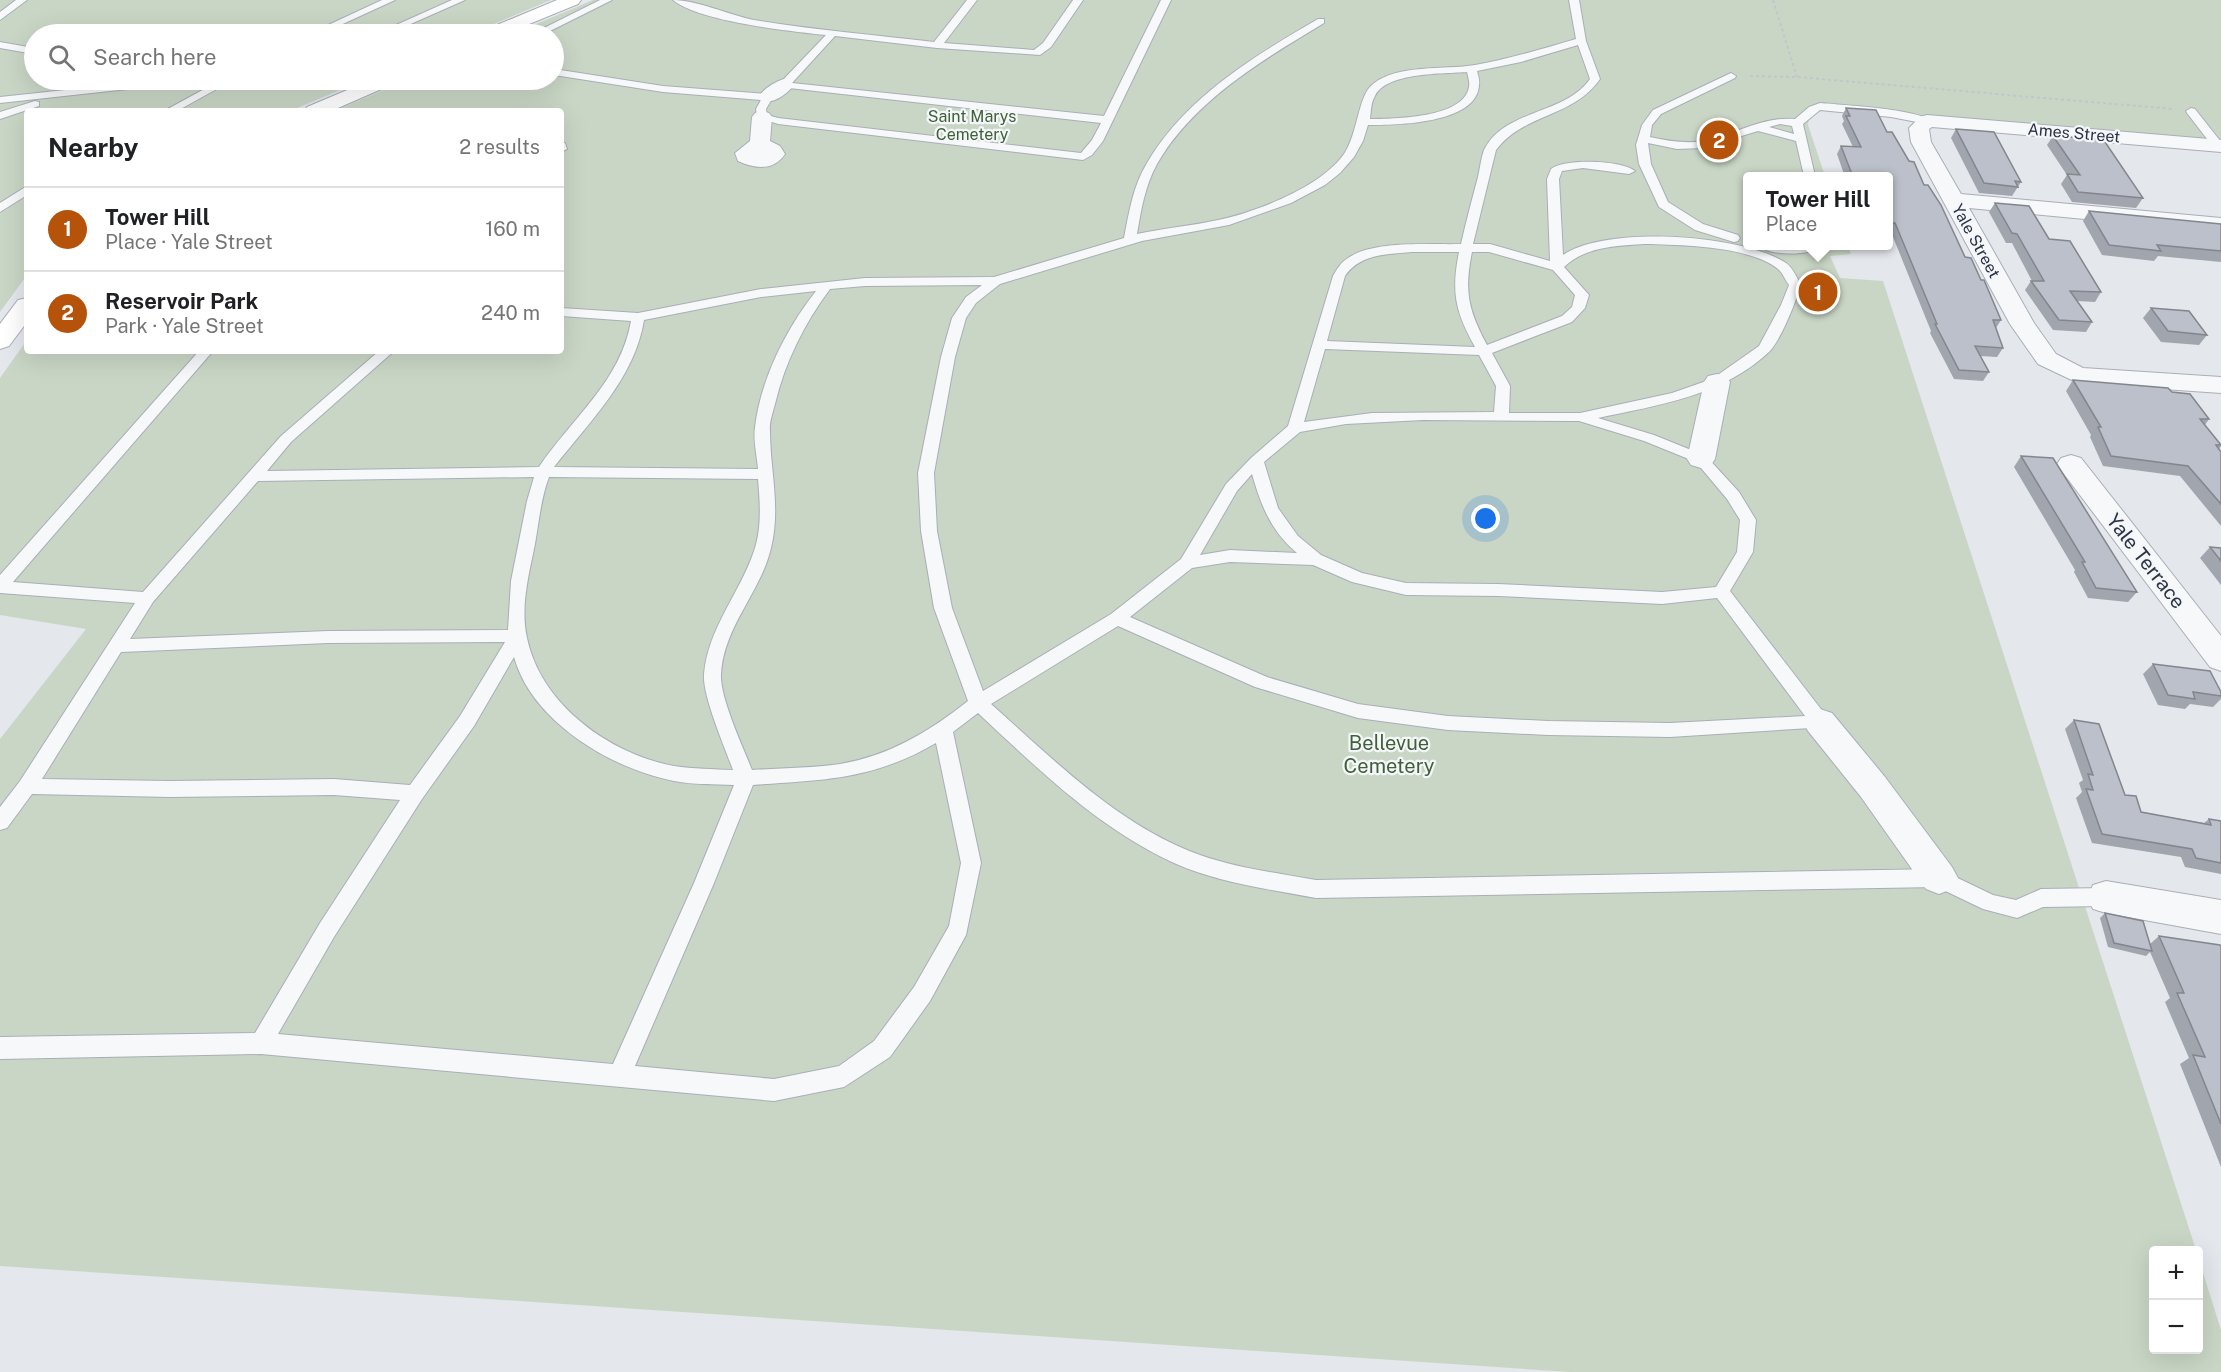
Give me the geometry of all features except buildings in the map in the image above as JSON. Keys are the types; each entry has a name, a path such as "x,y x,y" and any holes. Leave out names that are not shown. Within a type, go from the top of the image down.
{"main road":[{"path":"515,24 572,0"},
{"path":"321,108 363,90"},
{"path":"0,341 24,309"}],"street":[{"path":"768,97 784,85"},
{"path":"760,144 762,117"},
{"name":"Ames Street","path":"1927,121 2220,146"},
{"name":"Yale Street","path":"1927,121 1919,128 1921,142 2022,324 2047,359 2078,375 2221,385"},
{"path":"1953,200 2221,225"},
{"path":"1701,459 1718,382"},
{"name":"Yale Terrace","path":"2071,464 2221,659"},
{"path":"1820,722 1873,786 1939,878"},
{"path":"2106,897 2221,917"}],"lane":[{"path":"0,17 22,0"},
{"path":"336,24 390,0"},
{"path":"404,24 460,0"},
{"path":"558,24 607,0"},
{"path":"678,0 724,15 766,25 937,45 1036,53 1047,45 1078,0"},
{"path":"937,45 972,0"},
{"path":"564,74 663,89 768,97 761,109 762,117 833,128 1083,156 1097,141 1166,0"},
{"path":"1501,417 1503,386 1463,315 1462,269 1490,150 1496,140 1506,130 1577,98 1590,88 1595,79 1581,40 1574,0"},
{"path":"1130,240 1140,190 1159,153 1180,126 1206,101 1268,52 1321,21"},
{"path":"784,85 833,33"},
{"path":"564,312 638,317 761,293 826,286 886,282 995,281 1130,240 1217,224 1276,205 1316,187 1336,171 1352,152 1364,122 1370,93 1376,85 1392,77 1472,69 1517,60 1581,40"},
{"path":"0,45 24,49"},
{"path":"1364,122 1401,122 1444,113 1465,102 1472,93 1476,80 1472,69"},
{"path":"1731,76 1657,112 1647,125 1642,145 1645,164 1663,204 1700,227 1743,240"},
{"path":"784,85 1106,120"},
{"path":"0,100 82,90"},
{"path":"0,116 90,90"},
{"path":"175,108 209,90"},
{"path":"1644,139 1686,148 1703,146 1780,121 1797,123 1804,119 1812,108 1820,106 1891,114 1927,121"},
{"path":"2191,111 2220,146"},
{"path":"1797,123 1809,172"},
{"path":"1757,127 1800,139"},
{"path":"1557,267 1553,179 1557,169 1564,166 1582,165 1629,171"},
{"path":"0,208 24,192"},
{"path":"638,317 637,333 611,386 576,427 543,472 519,580 518,636 524,663 552,707 609,751 666,772 746,778 850,770 894,757 944,731 978,703 1117,618 1187,563 1231,488 1256,460 1295,428 1330,420 1386,415 1580,417 1676,398 1718,382 1765,348 1788,305 1795,285 1783,267 1761,256 1722,245 1684,241 1634,240 1593,248 1571,255 1557,267"},
{"path":"1295,428 1319,345 1339,276 1346,265 1358,257 1382,252 1490,248 1557,267 1582,295 1578,308 1567,319 1484,351 1319,345"},
{"path":"995,281 971,300 960,318 948,357 926,473 929,531 943,608 978,703 1054,772 1135,832 1182,857 1251,878 1316,889 1939,878 1990,903 2018,909 2041,898 2106,897"},
{"path":"620,1076 704,883 746,778 723,720 712,676 717,649 732,612 749,584 763,550 769,515 762,428 775,375 805,314 826,286"},
{"path":"0,587 203,354"},
{"path":"0,822 27,786 147,598 286,439 384,354"},
{"path":"1580,417 1649,438 1701,459 1733,496 1748,520 1744,552 1721,592"},
{"path":"1256,460 1270,509 1292,540 1315,559 1358,578 1406,589 1498,590 1662,598 1721,592"},
{"path":"256,476 543,472 767,474"},
{"path":"1187,563 1230,556 1315,559"},
{"path":"0,587 147,598"},
{"path":"1721,592 1820,722"},
{"path":"1117,618 1261,682 1358,711 1448,723 1548,728 1670,730 1820,722"},
{"path":"118,646 328,637 518,636"},
{"path":"261,1043 327,930 415,793 467,721 518,636"},
{"path":"0,1048 261,1043 774,1090 844,1076 882,1049 922,994 959,928 971,863 944,731"},
{"path":"27,786 170,789 334,787 415,793"}],"path":[{"path":"1773,0 1797,77"},
{"path":"1731,76 1797,77 2191,111"}],"green space":[{"path":"0,0 551,0 494,24 24,24 24,90 340,90 297,108 24,108 24,279 0,312"},
{"name":"Bellevue Cemetery","path":"593,0 2221,0 2221,141 1896,113 1898,118 1815,111 1809,118 1808,125 1824,172 1743,172 1743,250 1850,250 1851,254 1830,256 1840,278 1883,281 2195,1246 2149,1246 2149,1354 2203,1354 2203,1273 2221,1330 2221,1372 1570,1372 0,1266 0,739 86,629 0,615 0,378 24,344 24,354 564,354 564,108 341,108 384,90 564,90 564,24 537,24"}],"place":[{"name":"Reservoir Park","path":"1719,140"},
{"name":"Tower Hill","path":"1818,292"}],"park label":[{"name":"Saint Marys Cemetery","path":"972,125"}]}
